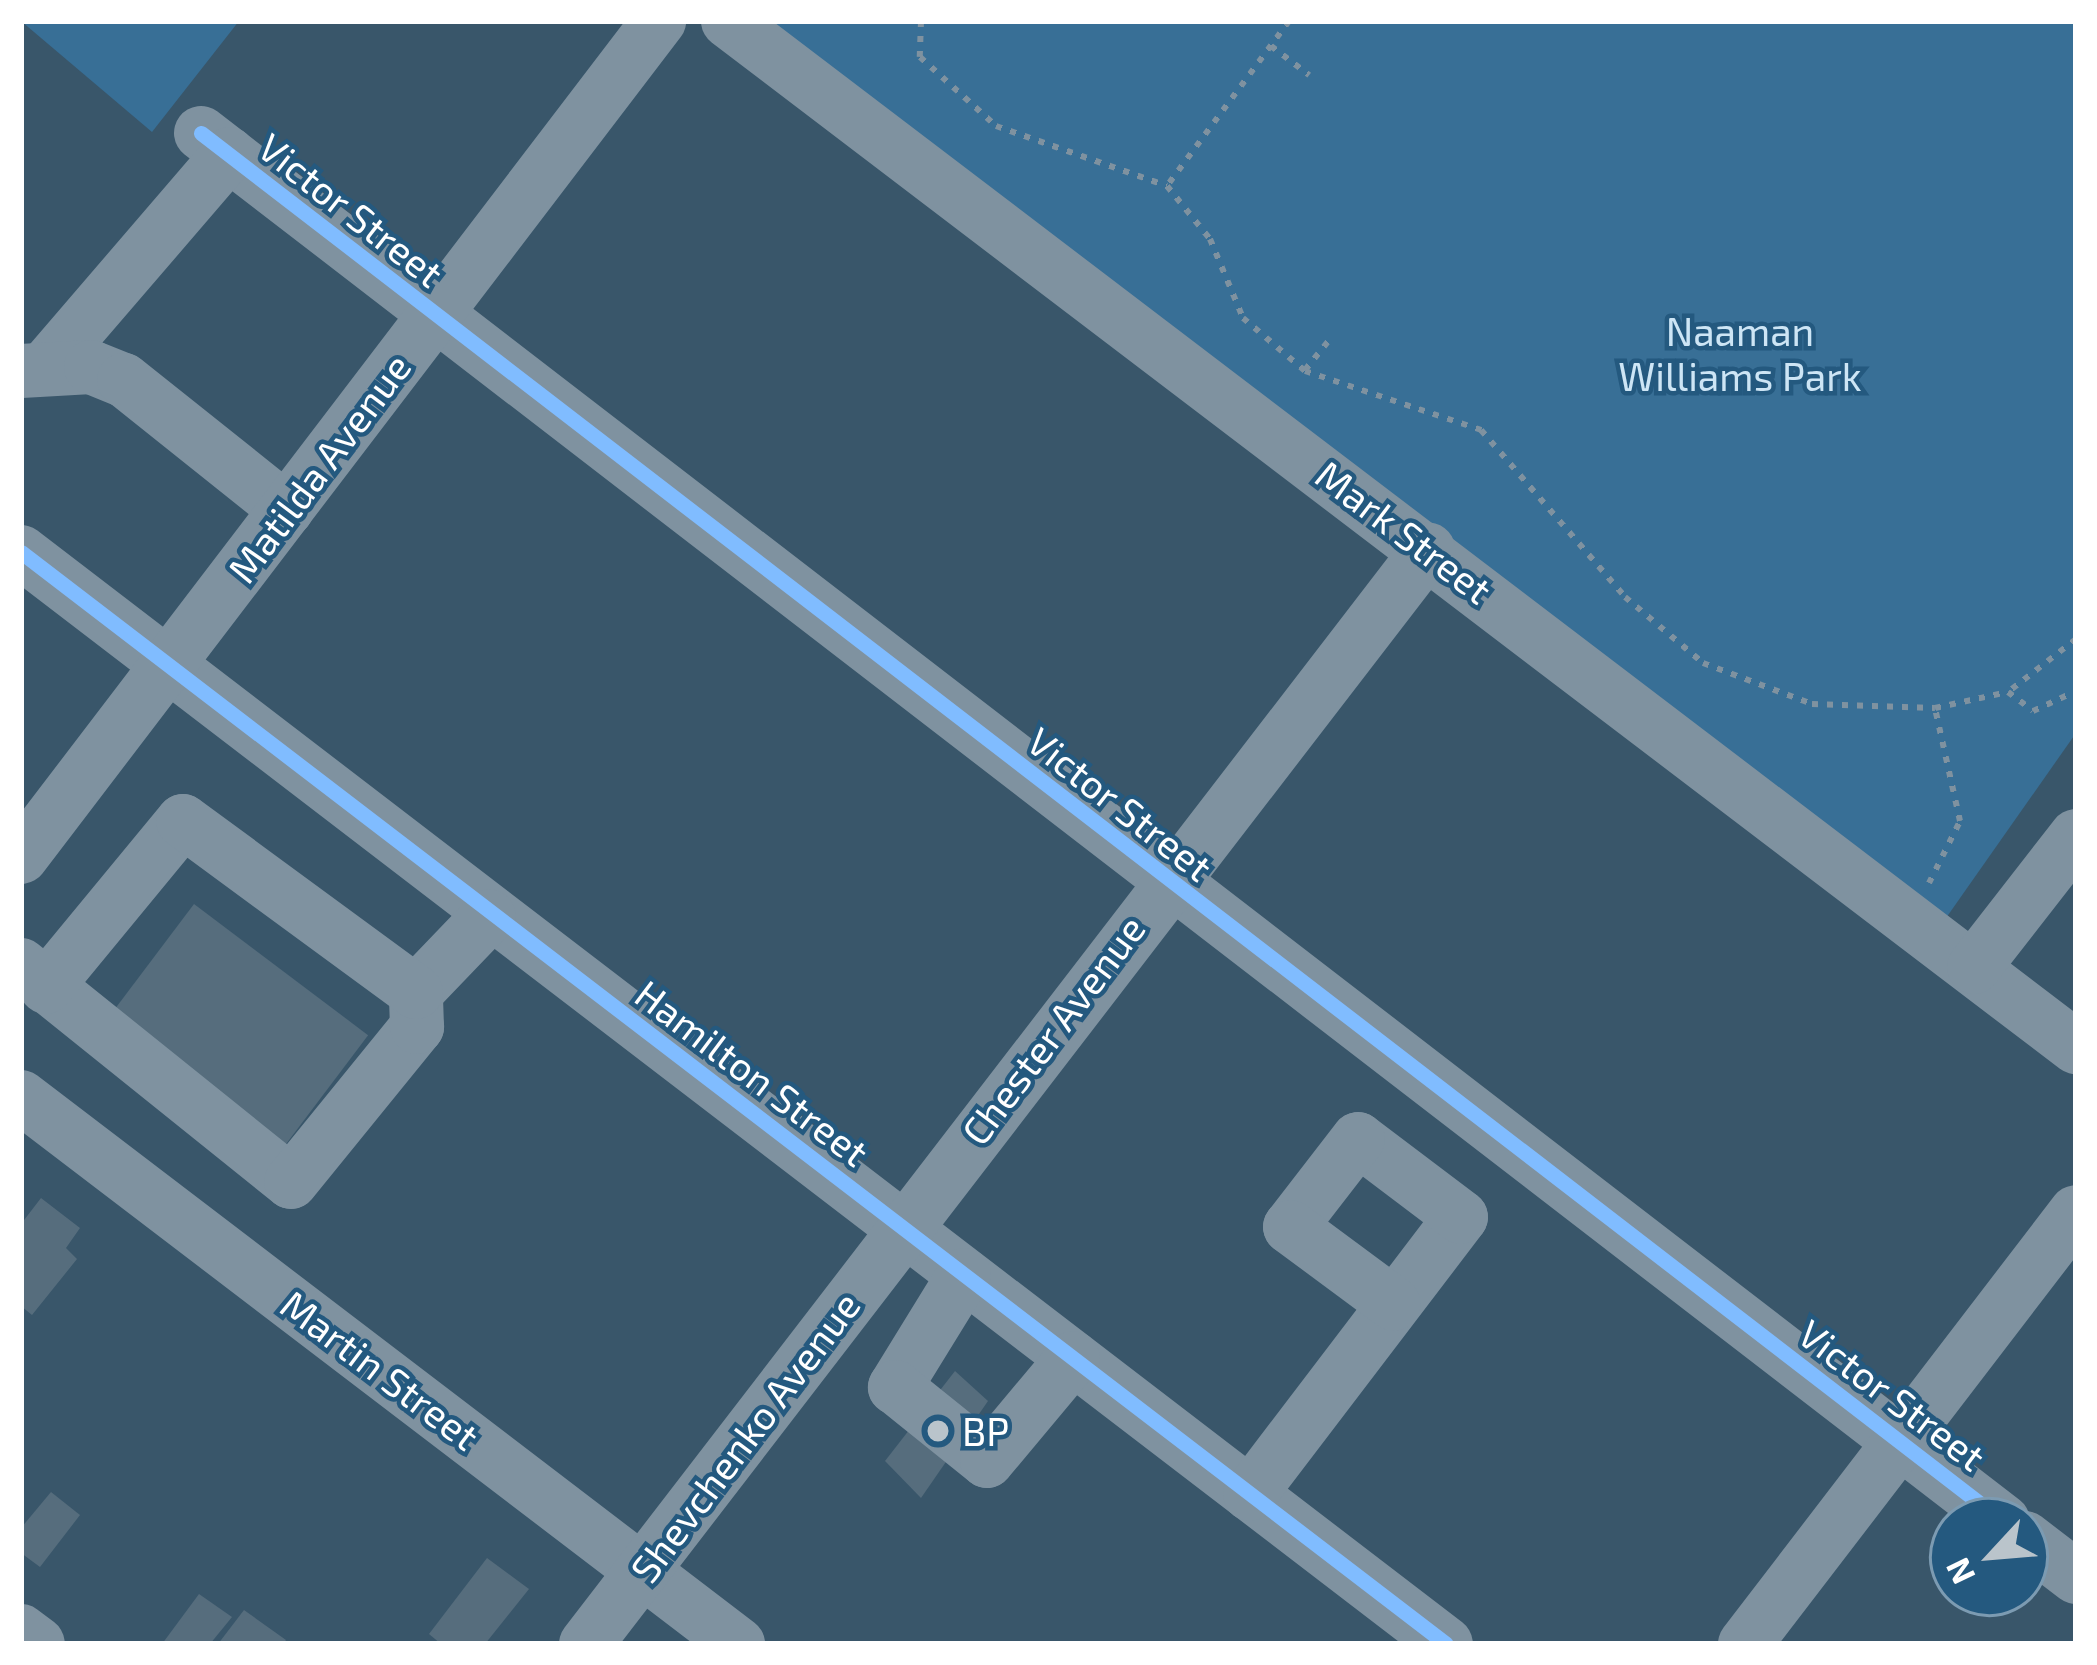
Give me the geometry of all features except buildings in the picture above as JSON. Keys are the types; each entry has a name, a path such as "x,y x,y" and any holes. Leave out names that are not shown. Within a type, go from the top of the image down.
{"street":[{"name":"Matilda Avenue","path":"21,856 659,21"},
{"name":"Mark Street","path":"728,21 2076,1047"},
{"name":"Victor Street","path":"33,370 215,144 1164,880 1971,1497"},
{"path":"33,370 124,380 287,510"},
{"name":"Chester Avenue","path":"904,1229 1164,880 1428,550"},
{"name":"Hamilton Street","path":"21,552 489,916 1446,1644"},
{"path":"416,992 183,821 33,976 291,1182 416,1027 416,992 489,916"},
{"path":"1974,968 2076,836"},
{"name":"Martin Street","path":"21,1097 738,1644"},
{"path":"1745,1644 2076,1212"},
{"name":"Shevchenko Avenue","path":"586,1644 904,1229"},
{"path":"964,1275 895,1388 987,1461 1073,1358"},
{"path":"1250,1494 1394,1304"},
{"path":"2049,1556 2076,1577"},
{"path":"21,1631 38,1644"}],"path":[{"path":"920,21 920,57 996,126 1167,186 1210,239 1243,318 1305,371 1481,430 1625,597 1703,663 1812,704 1935,708 2008,692 2076,639"},
{"path":"1167,186 1289,21"},
{"path":"1271,46 1309,75"},
{"path":"1305,371 1329,340"},
{"path":"2008,692 2033,711 2076,691"},
{"path":"1911,918 1960,820 1935,708"}],"green space":[{"path":"21,21 239,21 152,132"},
{"name":"Naaman Williams Park","path":"758,21 2076,21 2076,733 1939,928"}],"cycle path":[{"path":"201,133 1972,1497"},
{"path":"21,552 1446,1644"}],"place":[{"name":"BP","path":"938,1431"}]}
